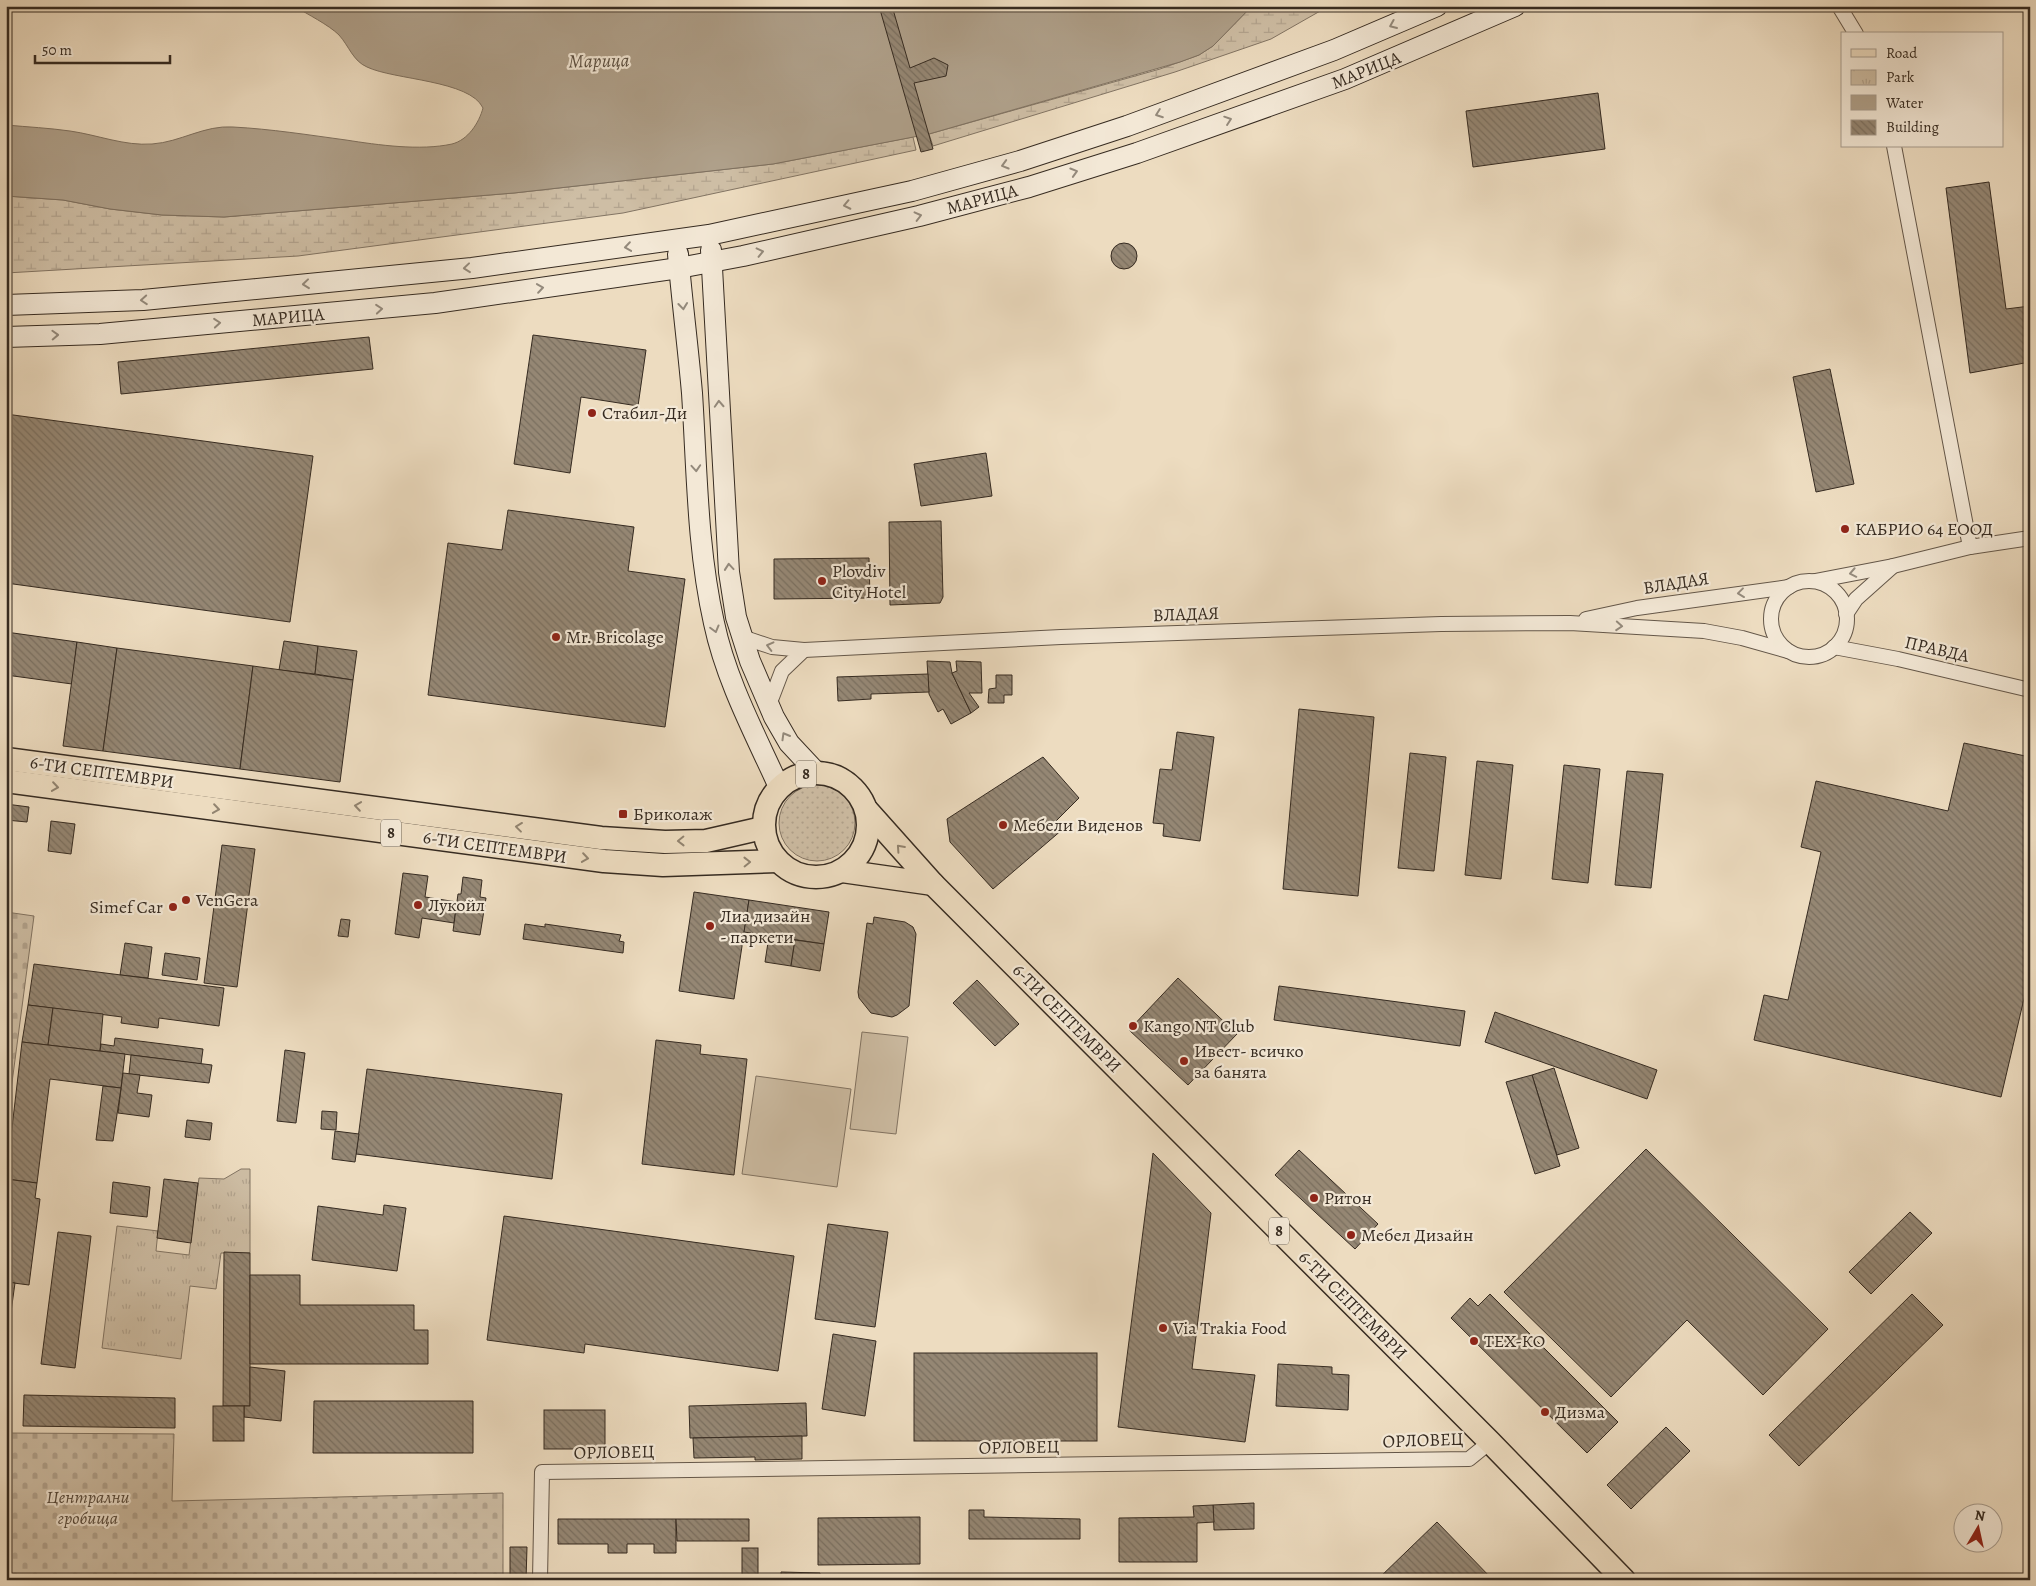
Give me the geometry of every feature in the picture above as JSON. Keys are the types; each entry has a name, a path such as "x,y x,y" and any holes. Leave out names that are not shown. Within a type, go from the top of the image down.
{"main road":[{"name":"6-ТИ СЕПТЕМВРИ","path":"6,759 601,838 665,842 706,841 763,828"},
{"name":"8","path":"777,861 770,852 763,828 767,806 779,787 797,776 817,773 828,774 847,783 862,799 866,809"},
{"name":"6-ТИ СЕПТЕМВРИ","path":"6,781 604,861 663,865 777,861"},
{"name":"6-ТИ СЕПТЕМВРИ","path":"866,809 933,884 1490,1442 1624,1580"},
{"path":"777,861 792,871 808,877 832,875 842,870 852,864 865,844 868,821 866,809"},
{"path":"842,870 933,884"}],"street":[{"name":"МАРИЦА","path":"6,305 143,300 472,268 709,235 912,191 1020,161 1127,126 1325,53 1437,6"},
{"name":"МАРИЦА","path":"6,337 100,334 435,303 712,263 919,216 1029,186 1128,156 1345,79 1515,6"},
{"path":"1839,6 1855,32"},
{"path":"1894,148 1970,548"},
{"path":"709,235 729,572 736,617 750,661 769,705 789,743 817,773"},
{"path":"677,240 692,391 700,519 714,622 725,662 751,726 779,787"},
{"name":"ВЛАДАЯ","path":"1570,623 1646,606 1789,587 1801,582 1814,582 1970,548 2030,538"},
{"name":"ВЛАДАЯ","path":"742,637 772,647 804,650 1081,636 1441,624 1570,623 1704,631 1742,638 1800,656 1812,657 1824,654 1834,647 1842,638 1846,626 1846,614 1856,600 1893,566"},
{"path":"1814,582 1826,585 1836,592 1844,604 1846,614"},
{"path":"1788,651 1779,642 1773,631 1771,618 1776,600 1789,587"},
{"name":"ПРАВДА","path":"1834,647 1898,659 2030,690"},
{"path":"769,705 782,671 804,650"},
{"name":"ОРЛОВЕЦ","path":"540,1580 542,1472 1469,1459 1490,1442"}],"green space":[{"path":"1252,6 1329,6 1271,39 1175,72 933,146 929,134 1160,69 1199,55 1213,46"},
{"path":"913,137 916,150 623,213 298,256 6,273 6,196 63,200 110,209 162,215 224,217 514,193 773,164"},
{"path":"810,785 824,785 838,791 849,802 855,816 852,838 844,850 824,861 810,861 796,855 785,844 779,830 779,816 785,802 796,791"},
{"path":"6,912 34,916 6,1128"},
{"path":"862,1032 908,1037 896,1134 850,1129"},
{"path":"756,1076 851,1089 837,1187 742,1174"},
{"path":"241,1169 250,1169 250,1253 221,1253 216,1289 190,1286 181,1359 102,1348 117,1226 158,1231 156,1251 189,1255 199,1178 224,1179"},
{"name":"Централни гробища","path":"6,1433 174,1434 172,1501 503,1493 503,1580 6,1580"}],"water":[{"name":"Марица","path":"294,6 1252,6 1213,46 1199,55 1180,62 929,134 773,164 514,193 224,217 162,215 110,209 63,200 6,196 6,125 70,131 121,142 142,144 163,143 202,131 233,127 290,132 385,145 426,147 458,142 468,135 476,125 483,108 475,99 448,86 367,67 358,61 335,31"}],"building":[{"path":"879,6 892,6 910,68 934,58 948,65 946,76 914,83 933,149 921,152"},
{"path":"1598,93 1605,149 1473,167 1466,111"},
{"path":"1989,182 2006,309 2030,306 2030,362 1970,373 1946,188"},
{"path":"1124,243 1133,247 1137,256 1133,265 1124,269 1115,265 1111,256 1115,247"},
{"path":"533,335 646,350 638,406 581,397 570,473 514,464"},
{"path":"369,337 373,369 121,394 118,362"},
{"path":"1830,369 1854,484 1816,492 1793,377"},
{"path":"6,414 313,456 290,622 6,583"},
{"path":"986,453 992,496 921,506 914,464"},
{"name":"Mr. Bricolage","path":"508,510 634,527 628,571 685,579 665,727 428,695 448,543 502,550"},
{"path":"941,521 943,597 940,603 890,605 889,522"},
{"path":"869,558 870,598 774,599 774,559"},
{"path":"6,632 77,642 72,684 6,675"},
{"path":"284,641 318,646 315,674 279,670"},
{"path":"77,642 117,648 103,751 63,746"},
{"path":"318,646 357,651 353,680 315,674"},
{"path":"117,648 253,666 240,769 103,751"},
{"path":"927,661 950,662 952,673 971,713 951,724 943,709 938,712 929,694"},
{"path":"956,661 981,662 982,693 969,693 979,707 971,713 952,673 957,671"},
{"path":"253,666 353,680 340,782 240,769"},
{"path":"928,674 929,692 871,694 871,699 838,701 837,677"},
{"path":"996,675 1012,675 1012,695 1004,695 1004,703 988,703 989,689 996,688"},
{"path":"1299,709 1374,717 1358,896 1283,889"},
{"path":"1177,732 1214,737 1200,841 1163,836 1164,824 1153,823 1160,769 1172,770"},
{"path":"1964,743 2030,757 2030,973 2001,1097 1754,1040 1764,995 1788,1000 1821,852 1801,847 1816,781 1948,811"},
{"path":"1410,753 1446,757 1434,871 1398,868"},
{"name":"Мебели Виденов","path":"1043,757 1079,798 1056,821 1063,829 993,889 950,842 947,819"},
{"path":"1477,761 1513,765 1501,879 1465,875"},
{"path":"1564,765 1600,769 1588,883 1552,879"},
{"path":"1627,771 1663,774 1651,888 1615,885"},
{"path":"6,804 29,807 27,822 6,820"},
{"path":"51,821 75,824 71,854 48,851"},
{"path":"222,845 255,849 237,987 204,983"},
{"path":"403,873 428,876 425,897 457,902 454,923 422,918 419,938 395,934"},
{"path":"463,877 482,880 480,897 486,898 480,935 453,931 458,894 461,894"},
{"path":"694,892 749,900 734,999 679,991"},
{"path":"749,900 829,912 824,944 744,932"},
{"path":"874,917 905,922 913,927 916,934 909,1006 892,1017 871,1013 859,998 858,992 867,923 873,924"},
{"path":"341,919 350,920 348,937 338,936"},
{"path":"525,924 545,927 545,924 621,935 619,941 624,942 623,953 523,939"},
{"path":"769,936 795,940 791,966 765,962"},
{"path":"795,940 824,944 820,971 791,966"},
{"path":"125,943 152,947 148,978 120,975"},
{"path":"165,953 200,958 197,980 162,975"},
{"path":"34,964 224,988 219,1026 159,1018 158,1028 121,1023 122,1017 28,1005"},
{"path":"1178,978 1237,1034 1188,1085 1129,1030"},
{"path":"977,980 1019,1024 995,1046 953,1003"},
{"path":"1279,986 1465,1011 1460,1046 1274,1020"},
{"path":"28,1005 53,1008 48,1045 22,1042"},
{"path":"53,1008 103,1014 100,1051 48,1045"},
{"path":"1495,1012 1657,1070 1647,1099 1485,1042"},
{"path":"115,1038 203,1049 201,1064 100,1051 101,1044 114,1046"},
{"path":"656,1040 701,1045 700,1054 747,1059 734,1175 642,1164"},
{"path":"22,1042 125,1054 121,1088 50,1079 37,1183 6,1179"},
{"path":"285,1050 305,1053 296,1123 277,1121"},
{"path":"131,1055 212,1065 209,1083 129,1074"},
{"path":"1554,1068 1579,1148 1557,1155 1532,1075"},
{"path":"367,1069 562,1094 552,1179 356,1154"},
{"path":"123,1073 140,1075 137,1093 152,1095 149,1117 118,1113"},
{"path":"1532,1075 1560,1166 1535,1174 1506,1082"},
{"path":"103,1086 121,1088 113,1141 96,1140"},
{"path":"322,1111 337,1112 336,1130 321,1129"},
{"path":"187,1120 212,1123 210,1140 185,1137"},
{"path":"335,1131 359,1134 355,1162 332,1159"},
{"path":"1646,1149 1828,1329 1763,1395 1687,1320 1611,1397 1504,1292"},
{"path":"1299,1150 1378,1224 1355,1249 1275,1175"},
{"name":"Via Trakia Food","path":"1153,1153 1211,1213 1192,1369 1255,1375 1245,1442 1118,1427"},
{"path":"6,1179 37,1183 35,1198 40,1199 29,1285 6,1282"},
{"path":"164,1179 198,1183 191,1243 157,1238"},
{"path":"113,1182 150,1187 147,1217 110,1213"},
{"path":"384,1205 406,1208 397,1271 312,1260 318,1206 383,1215"},
{"path":"1910,1212 1932,1233 1871,1294 1849,1272"},
{"path":"504,1216 794,1256 778,1371 585,1344 584,1353 487,1340"},
{"path":"828,1224 888,1232 875,1327 815,1319"},
{"path":"58,1232 91,1236 75,1368 41,1364"},
{"path":"224,1252 250,1253 250,1406 223,1406"},
{"path":"250,1275 300,1275 300,1305 414,1305 414,1330 428,1330 428,1364 250,1364"},
{"path":"6,1282 15,1283 6,1348"},
{"path":"1490,1294 1618,1422 1587,1453 1451,1318 1470,1298 1478,1306"},
{"path":"1912,1294 1943,1325 1799,1466 1769,1435"},
{"path":"833,1334 876,1341 865,1416 822,1409"},
{"path":"914,1353 1097,1353 1097,1441 914,1441"},
{"path":"1278,1364 1332,1367 1332,1374 1349,1375 1348,1410 1276,1406"},
{"path":"250,1367 285,1371 281,1421 244,1417 244,1406 250,1406"},
{"path":"24,1395 175,1398 175,1428 23,1426"},
{"path":"314,1401 473,1401 473,1453 313,1453"},
{"path":"806,1403 807,1436 690,1438 689,1406"},
{"path":"213,1406 244,1406 244,1441 213,1441"},
{"path":"544,1410 605,1410 605,1449 544,1449"},
{"path":"1666,1427 1690,1451 1631,1509 1607,1485"},
{"path":"802,1436 802,1459 755,1460 755,1457 694,1458 693,1438"},
{"path":"1254,1503 1254,1529 1214,1530 1213,1505"},
{"path":"1213,1505 1214,1522 1197,1523 1197,1562 1119,1562 1119,1518 1194,1517 1193,1506"},
{"path":"969,1510 984,1510 984,1517 1080,1519 1080,1539 969,1539"},
{"path":"920,1517 920,1564 818,1565 818,1518"},
{"path":"558,1519 676,1519 676,1553 654,1553 654,1544 627,1544 627,1553 608,1553 608,1544 558,1544"},
{"path":"676,1519 749,1519 749,1541 677,1541"},
{"path":"1437,1522 1493,1580 1377,1580"},
{"path":"510,1547 527,1547 526,1580 510,1580"},
{"path":"742,1548 758,1548 758,1580 742,1580"},
{"path":"781,1572 820,1573 820,1580 781,1580"}],"place":[{"name":"Стабил-Ди","path":"592,413"},
{"name":"КАБРИО 64 ЕООД","path":"1845,529"},
{"name":"Plovdiv City Hotel","path":"822,581"},
{"name":"Mr. Bricolage","path":"556,637"},
{"name":"Бриколаж","path":"623,814"},
{"name":"Мебели Виденов","path":"1003,825"},
{"name":"VenGera","path":"186,900"},
{"name":"Лукойл","path":"418,905"},
{"name":"Simef Car","path":"173,907"},
{"name":"Лиа дизайн - паркети","path":"710,926"},
{"name":"Kango NT Club","path":"1133,1026"},
{"name":"Ивест- всичко за банята","path":"1184,1061"},
{"name":"Ритон","path":"1314,1198"},
{"name":"Мебел Дизайн","path":"1351,1235"},
{"name":"Via Trakia Food","path":"1163,1328"},
{"name":"ТЕХ-КО","path":"1474,1341"},
{"name":"Дизма","path":"1545,1412"}]}
